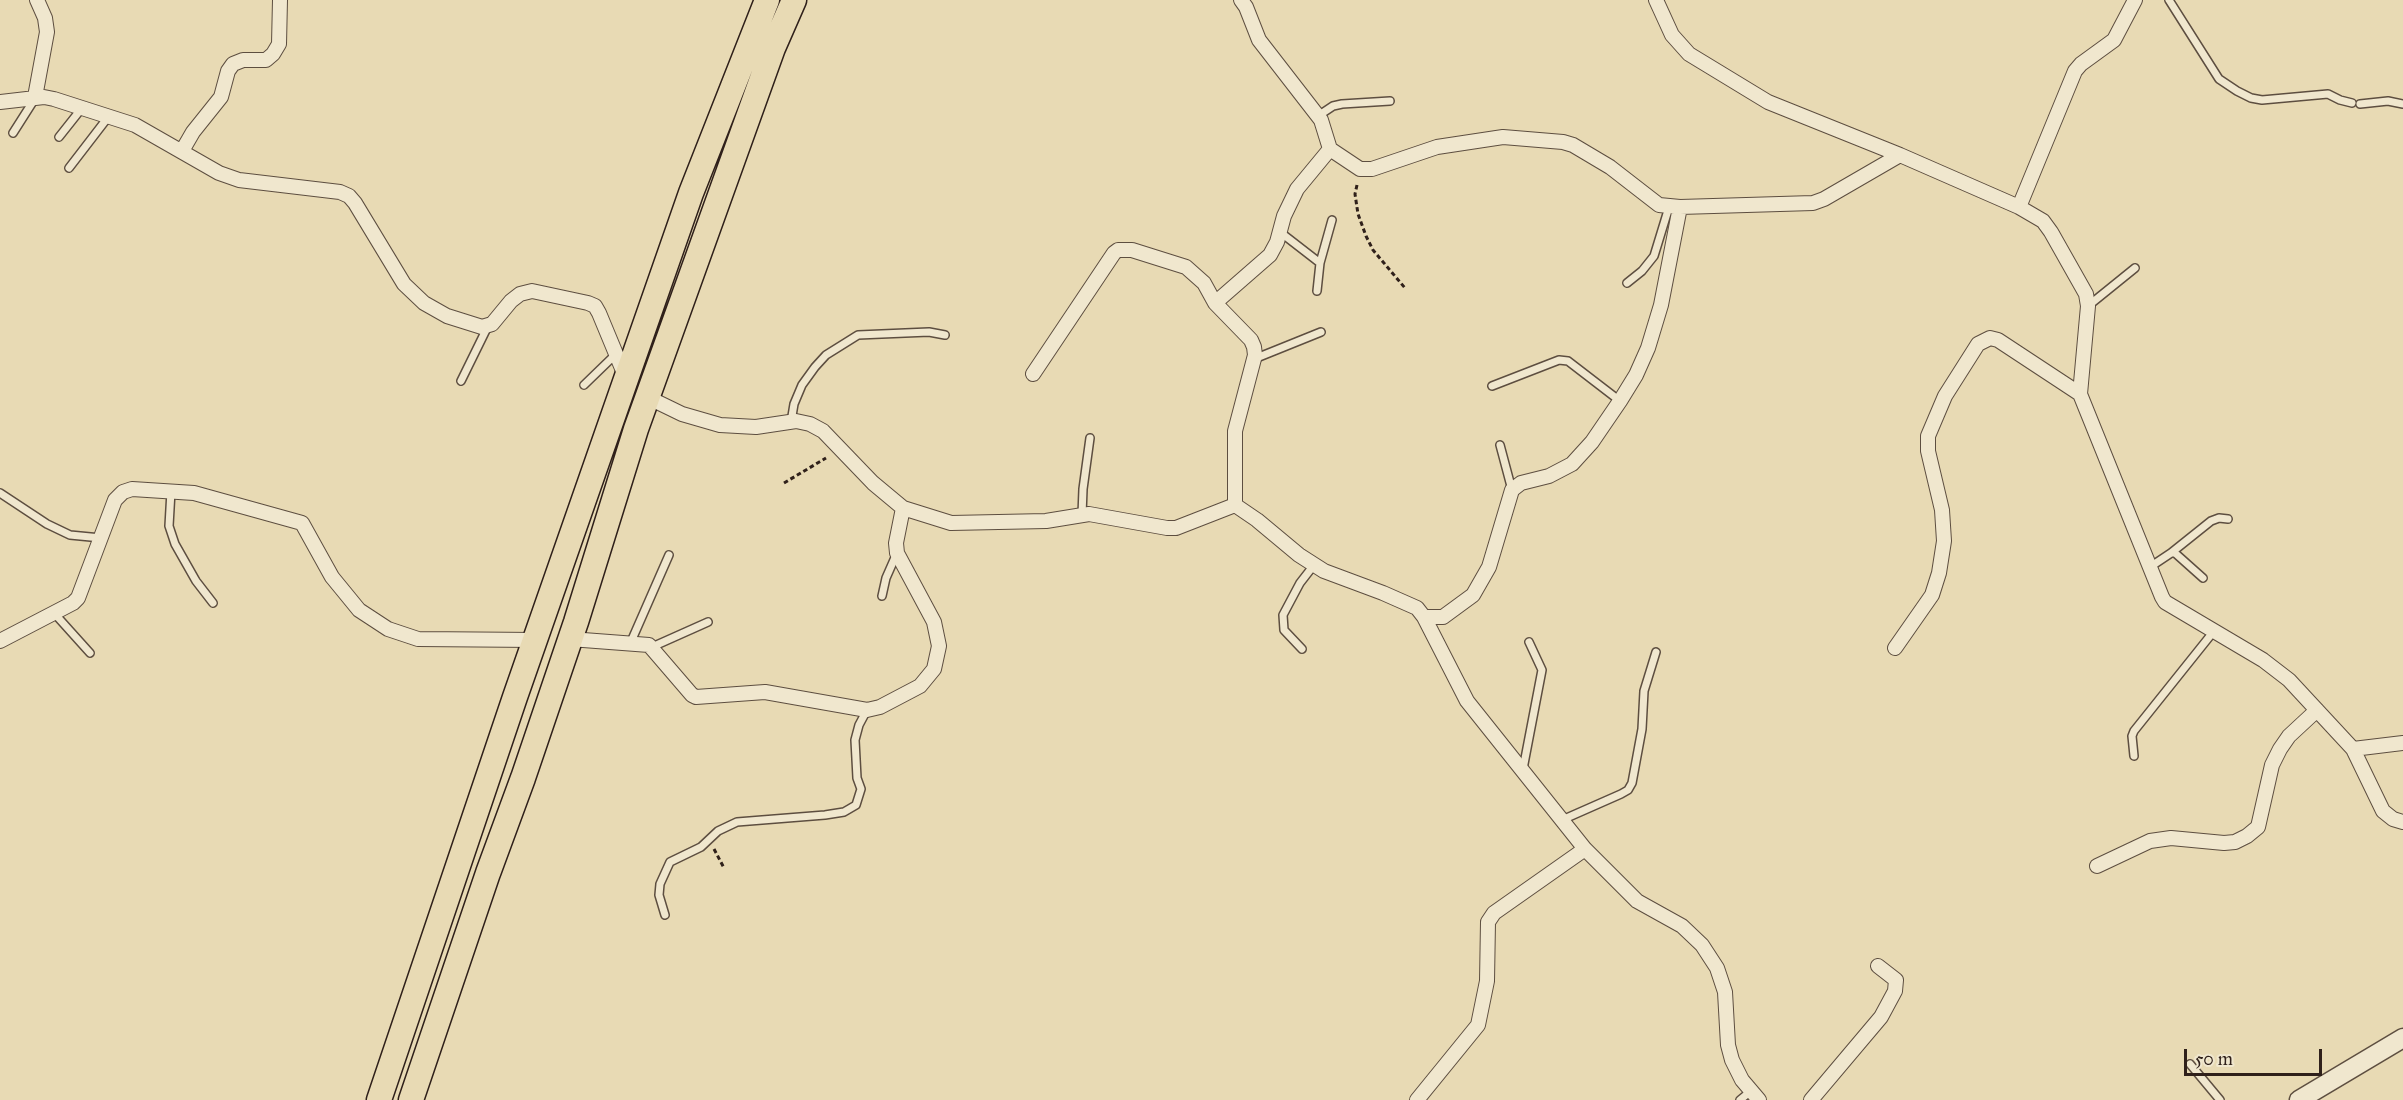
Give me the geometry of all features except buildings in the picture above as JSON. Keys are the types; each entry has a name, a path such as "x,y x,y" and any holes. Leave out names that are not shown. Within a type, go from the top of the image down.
{"highway":[{"path":"380,1100 691,193 766,0"},
{"path":"411,1100 570,639 647,397 773,48 794,0"}],"street":[{"path":"35,98 47,32 38,0"},
{"path":"182,152 193,132 221,97 228,71 233,64 243,60 266,60 273,54 279,44 280,0"},
{"path":"1241,0 1259,40 1318,116 1330,149 1360,169 1372,169 1437,147 1503,136 1563,142 1573,145 1610,166 1650,200 1659,205 1675,207 1813,203 1824,199 1900,155"},
{"path":"1656,0 1672,35 1689,54 1768,102 1900,155 2019,207 2043,221 2086,294 2088,306 2080,394 2165,602 2272,667 2289,680 2353,749 2383,811 2393,819 2403,822"},
{"path":"2019,207 2075,71 2114,40 2135,0"},
{"path":"0,102 35,98 54,99 135,125 219,173 239,180 340,192 349,196 404,284 424,303 447,316 482,327 488,326 520,294 532,291 588,303 594,306 599,313 627,378"},
{"path":"1215,303 1270,255 1297,189 1330,149"},
{"path":"1424,617 1443,617 1473,595 1489,567 1512,490 1521,483 1549,476 1572,464 1592,442 1636,375 1658,316 1675,207"},
{"path":"1033,374 1118,250 1132,250 1186,267 1204,283 1215,303 1251,340 1254,347 1253,360 1234,431 1235,505"},
{"path":"1895,648 1932,595 1939,573 1944,541 1942,510 1928,451 1928,436 1945,396 1978,344 1990,338 1998,340 2080,394"},
{"path":"647,397 682,414 720,424 756,427 791,422 810,424 823,431 873,483 903,508 935,520 951,523 1046,521 1100,514 1176,528 1235,505"},
{"path":"0,641 73,603 78,598 115,500 123,492 132,489 194,493 302,523 332,577 359,610 388,629 418,639 536,640"},
{"path":"1235,505 1314,565 1417,608 1424,617 1467,701 1585,849 1637,901 1682,926 1702,945 1717,968 1725,992 1728,1045 1732,1060 1742,1080 1755,1095"},
{"path":"570,639 644,644 652,647 696,697 765,692 867,710 880,708 920,686 934,669 939,646 934,622 897,553 896,543 903,508"},
{"path":"2097,866 2150,841 2171,838 2224,843 2235,842 2247,836 2258,827 2272,765 2280,749 2289,736 2317,711"},
{"path":"2353,749 2403,743"},
{"path":"1417,1100 1478,1025 1487,981 1488,922 1494,913 1585,849"},
{"path":"1811,1100 1881,1017 1895,991 1896,980 1878,966"},
{"path":"2299,1100 2403,1038"}],"lane":[{"path":"2169,0 2219,79 2251,98 2262,100 2328,94 2356,104 2388,101 2403,104"},
{"path":"13,133 35,98"},
{"path":"1318,116 1333,106 1342,104 1390,102"},
{"path":"59,136 82,108"},
{"path":"69,168 109,116"},
{"path":"1627,283 1642,271 1654,256 1675,207"},
{"path":"1317,291 1320,263 1332,220"},
{"path":"1280,232 1320,263"},
{"path":"2088,306 2135,268"},
{"path":"461,381 488,326"},
{"path":"791,422 794,404 802,385 815,367 826,355 858,335 929,332 945,335"},
{"path":"1253,360 1321,332"},
{"path":"584,385 616,354"},
{"path":"1492,386 1559,360 1568,361 1620,401"},
{"path":"1082,515 1090,438"},
{"path":"1500,445 1512,490"},
{"path":"171,492 169,526 175,544 195,580 213,603"},
{"path":"0,493 47,524 70,535 101,538"},
{"path":"2150,567 2211,521 2219,518 2228,519"},
{"path":"882,596 886,578 897,553"},
{"path":"2171,553 2178,555 2203,578"},
{"path":"630,644 669,555"},
{"path":"1302,649 1284,630 1283,615 1300,583 1314,565"},
{"path":"54,613 90,653"},
{"path":"652,647 708,622"},
{"path":"2134,756 2132,736 2134,731 2214,631"},
{"path":"1522,771 1542,670 1529,642"},
{"path":"1562,820 1621,794 1628,790 1632,783 1642,729 1644,691 1656,652"},
{"path":"665,915 659,895 660,884 670,862 701,847 718,831 737,822 825,815 844,812 856,806 861,789 857,778 855,740 859,725 867,710"},
{"path":"2190,1064 2220,1100"},
{"path":"1740,1100 1755,1095"}],"path":[{"path":"1360,169 1355,194 1358,214 1366,236 1373,250 1405,288"},
{"path":"784,483 840,449"},
{"path":"709,840 724,868"}]}
